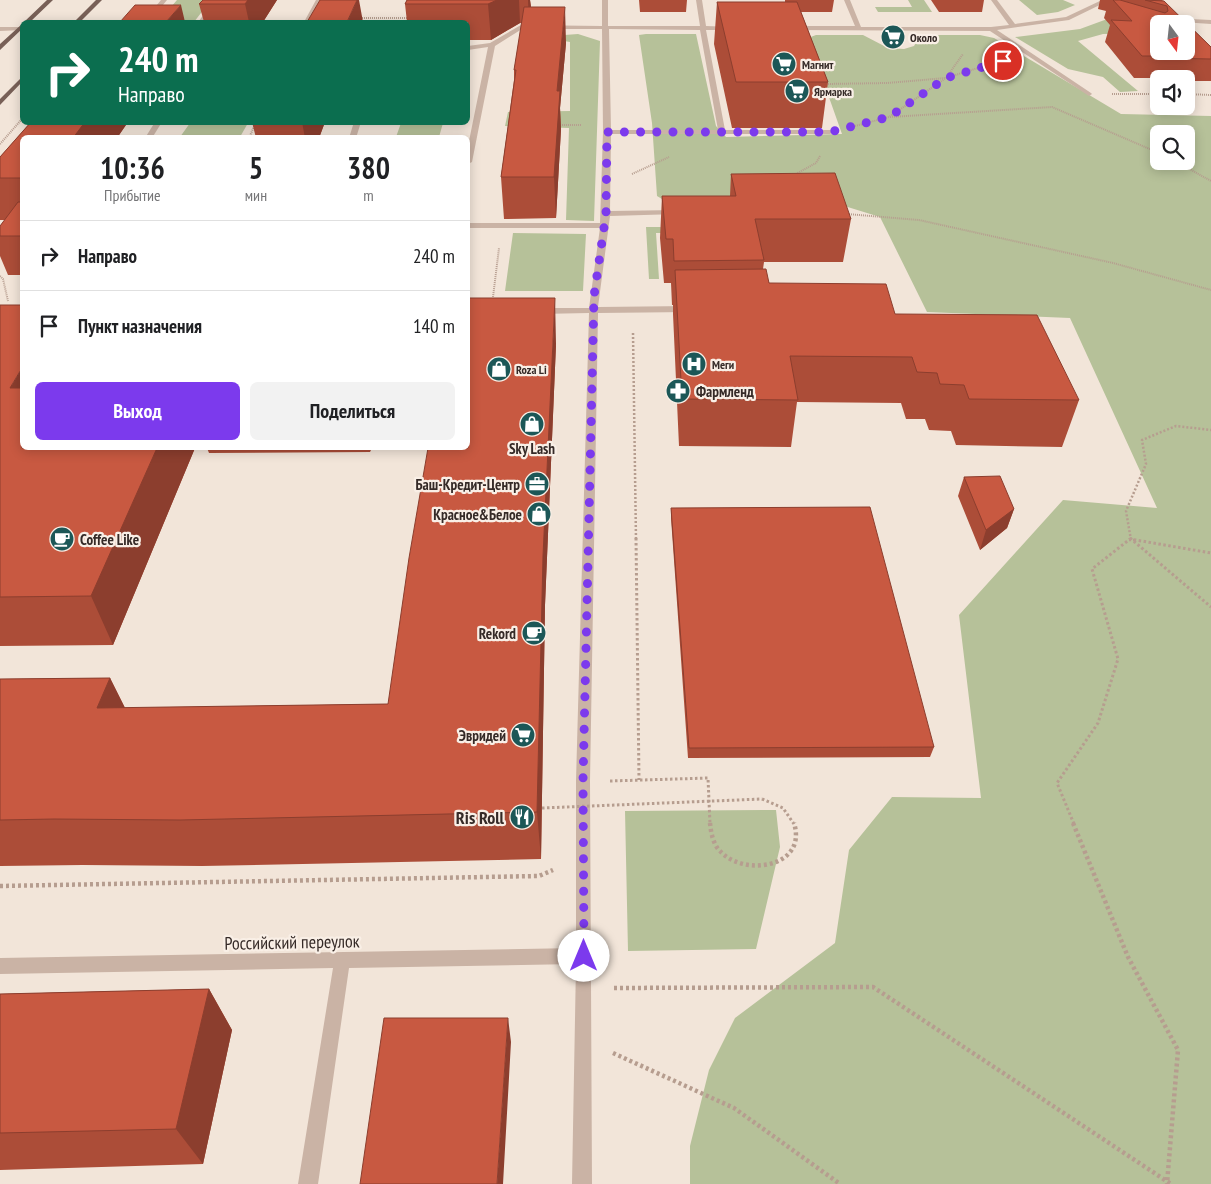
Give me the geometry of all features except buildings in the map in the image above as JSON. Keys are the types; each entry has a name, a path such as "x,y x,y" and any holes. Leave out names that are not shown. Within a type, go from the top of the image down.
{"main road":[{"path":"29,20 50,0"},
{"path":"79,20 99,0"},
{"path":"0,48 20,29"},
{"path":"0,103 20,81"}],"street":[{"path":"148,20 164,0"},
{"path":"202,20 218,0"},
{"path":"308,20 319,0"},
{"path":"582,1184 584,990 583,781 594,311 604,220 607,128 605,0"},
{"path":"699,0 708,62 722,133"},
{"path":"847,0 859,28"},
{"path":"994,0 1013,26"},
{"path":"781,28 991,29 1067,20 1105,1 1113,5"},
{"path":"1089,10 1098,12"},
{"path":"1195,20 1211,22"},
{"path":"470,48 492,45 521,27 742,28"},
{"path":"0,29 20,28"},
{"path":"991,29 1089,94"},
{"path":"470,152 492,45"},
{"path":"607,128 722,133 830,132"},
{"path":"470,225 502,226 604,220 689,212"},
{"path":"526,312 700,309"},
{"name":"Российский переулок","path":"0,966 342,962 584,956"},
{"path":"308,1184 342,962"}],"path":[{"path":"358,13 363,18"},
{"path":"312,14 363,18 411,18"},
{"path":"889,117 946,78 970,43 991,29"},
{"path":"821,84 888,83 946,78 1029,54"},
{"path":"1089,94 1150,94"},
{"path":"1195,94 1211,94"},
{"path":"830,132 889,117 1052,107 1150,150"},
{"path":"0,144 20,121"},
{"path":"550,125 607,128"},
{"path":"792,176 816,163 823,148"},
{"path":"1192,170 1211,180"},
{"path":"841,213 919,220 1113,263 1211,290"},
{"path":"492,297 502,226"},
{"path":"0,276 3,279 8,301"},
{"path":"633,327 639,780"},
{"path":"1211,430 1176,426 1142,440 1146,464 1126,511 1130,539 1211,607"},
{"path":"584,990 874,987 1169,1183 1178,1050 1128,956 1057,783 1098,723 1118,659 1092,568 1130,539 1211,553"},
{"path":"542,808 762,799 775,802 787,810 793,819 796,843 787,857 770,863 752,865 739,863 717,849 711,832 708,778 583,781"},
{"path":"0,886 539,876 554,870"},
{"path":"583,1038 734,1108 840,1184"}],"green space":[{"path":"177,0 211,0 196,20 160,20"},
{"path":"908,0 924,0 932,12 878,12 875,7 912,7"},
{"path":"1019,0 1063,0 1075,5 1058,12 1037,15"},
{"path":"1110,18 1150,31 1150,33 1103,34 1078,41 1138,91 1120,92 1103,77 1068,69 1015,37 1080,29"},
{"path":"578,34 600,41 594,221 566,220 569,128 505,126 508,112 570,111 570,42 558,40 551,36"},
{"path":"646,34 696,34 716,126 726,137 842,134 808,38 816,35 863,35 888,48 904,49 914,46 919,38 926,35 980,35 994,38 1121,114 1211,116 1211,1184 690,1184 690,1146 709,1070 735,1018 835,943 849,850 892,797 981,798 959,615 1063,500 1157,508 1070,318 927,312 880,217 825,200 667,202 657,196 652,123 639,35"},
{"path":"189,125 247,125 241,135 181,135"},
{"path":"400,125 442,125 440,135 397,135"},
{"path":"646,227 718,227 719,233 656,233 659,279 649,279"},
{"path":"513,233 586,234 583,291 505,291"},
{"path":"776,810 780,847 756,949 628,951 625,811"}],"place":[{"name":"Около","path":"893,37"},
{"name":"Магнит","path":"784,64"},
{"name":"Ярмарка","path":"797,91"},
{"name":"Меги","path":"694,364"},
{"name":"Roza Li","path":"499,369"},
{"name":"Фармленд","path":"678,391"},
{"name":"Sky Lash","path":"532,424"},
{"name":"Баш-Кредит-Центр","path":"537,484"},
{"name":"Красное&Белое","path":"539,514"},
{"name":"Coffee Like","path":"62,539"},
{"name":"Rekord","path":"534,633"},
{"name":"Эвридей","path":"523,735"},
{"name":"Ris Roll","path":"522,817"}],"route":[{"path":"584,956 583,781 594,296 606,214 607,132 830,132 889,117 946,78 1003,61"}]}
